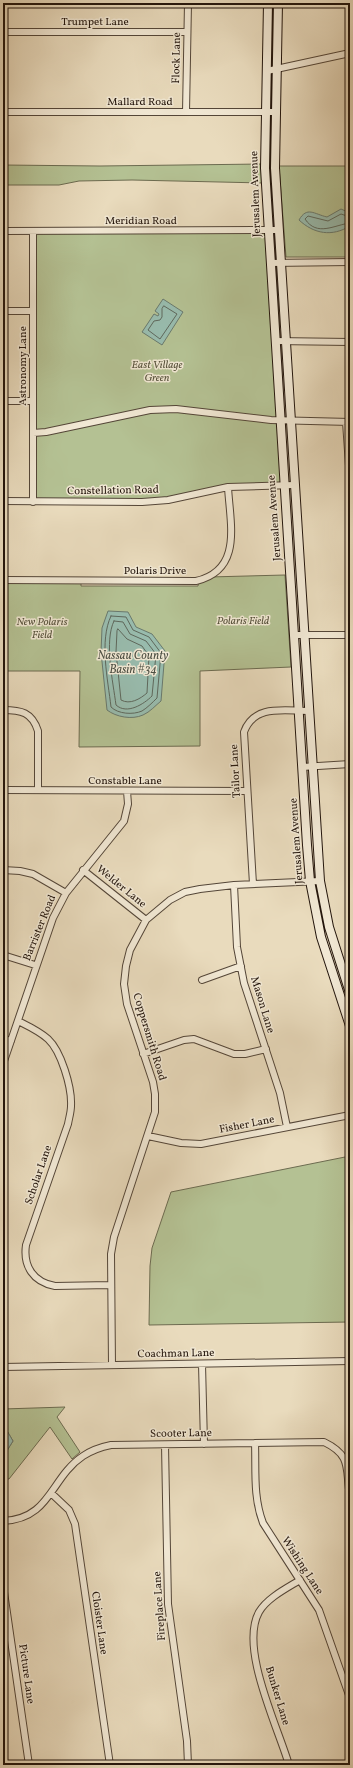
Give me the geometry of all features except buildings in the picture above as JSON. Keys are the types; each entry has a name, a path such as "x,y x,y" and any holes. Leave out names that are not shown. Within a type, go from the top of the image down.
{"main road":[{"name":"Jerusalem Avenue","path":"268,3 268,71 265,168 298,711 310,881 321,936 349,1020"},
{"name":"Jerusalem Avenue","path":"278,3 275,168 320,881 329,927 350,993"}],"street":[{"name":"Flock Lane","path":"186,112 188,3"},
{"name":"Trumpet Lane","path":"3,32 187,32"},
{"path":"268,71 350,53"},
{"name":"Mallard Road","path":"3,112 277,112"},
{"name":"Meridian Road","path":"3,231 279,230"},
{"name":"Astronomy Lane","path":"33,231 33,502"},
{"path":"270,263 350,262"},
{"path":"3,311 33,311"},
{"path":"275,341 350,342"},
{"path":"3,401 33,401"},
{"path":"33,433 46,432 150,410 176,409 280,420 348,422 350,480"},
{"name":"Constellation Road","path":"3,501 142,502 168,500 228,487 294,485"},
{"name":"Polaris Drive","path":"3,580 196,581 205,579 219,571 229,553 231,542 228,487"},
{"path":"294,635 350,635"},
{"path":"3,710 16,710 27,714 35,722 38,731 38,790"},
{"name":"Tailor Lane","path":"253,884 244,732 246,725 256,714 268,711 309,711"},
{"path":"302,767 350,764"},
{"name":"Constable Lane","path":"3,790 127,792 247,791"},
{"name":"Barrister Road","path":"3,1064 35,965 53,918 66,893 124,821 128,804 127,792"},
{"path":"3,870 20,871 33,874 66,893"},
{"name":"Welder Lane","path":"83,870 146,920"},
{"name":"Coppersmith Road","path":"112,1365 110,1264 114,1237 155,1112 153,1082 127,1004 124,984 130,950 146,920 170,900 185,892 234,885 320,881"},
{"name":"Mason Lane","path":"234,885 237,947 244,983 280,1093 287,1127"},
{"path":"3,955 35,965"},
{"path":"202,980 241,966"},
{"name":"Scholar Lane","path":"18,1021 45,1036 52,1044 62,1064 70,1090 71,1106 68,1124 26,1245 26,1263 33,1275 48,1285 110,1285"},
{"path":"3,1038 11,1041"},
{"path":"143,1054 184,1040 194,1040 234,1054 245,1054 266,1050"},
{"name":"Fisher Lane","path":"148,1136 181,1143 201,1144 350,1115"},
{"name":"Coachman Lane","path":"3,1367 350,1361"},
{"path":"202,1364 204,1444"},
{"name":"Scooter Lane","path":"3,1521 24,1517 39,1509 72,1466 82,1456 97,1448 111,1445 324,1442 333,1446 340,1452 346,1461 349,1469 350,1496"},
{"name":"Wishing Lane","path":"255,1443 256,1495 258,1510 267,1531 318,1610 350,1698"},
{"name":"Fireplace Lane","path":"165,1445 168,1604 187,1741 188,1765"},
{"name":"Cloister Lane","path":"51,1493 69,1510 75,1524 110,1765"},
{"name":"Bunker Lane","path":"289,1765 261,1687 253,1633 255,1622 260,1610 288,1587 300,1580"},
{"name":"Picture Lane","path":"3,1585 28,1765"}],"green space":[{"path":"263,164 263,183 132,180 79,181 59,185 3,185 3,165 100,166"},
{"path":"279,166 350,166 350,257 286,257"},
{"name":"East Village Green","path":"33,231 274,231 288,484 209,488 167,500 32,500"},
{"path":"285,575 291,667 200,671 200,746 79,747 80,671 3,671 3,582 81,582 81,586 198,586 199,580 209,577"},
{"path":"350,1156 350,1322 149,1325 150,1266 152,1248 171,1192"},
{"path":"65,1407 57,1417 80,1452 72,1459 50,1427 9,1479 3,1479 3,1457 13,1441 3,1424 3,1409"}],"water":[{"path":"341,209 350,213 350,226 337,232 330,233 317,231 299,220 305,213 308,212 327,217"},
{"path":"163,299 183,312 162,345 142,332 154,314 158,316 159,314 155,311"},
{"name":"Nassau County Basin #34","path":"108,611 128,612 136,627 152,634 165,651 161,701 148,712 139,717 124,717 107,710 101,652 102,628"},
{"path":"3,1424 13,1441 3,1457"}],"park label":[{"name":"Polaris Field","path":"243,621"},
{"name":"New Polaris Field","path":"42,628"}]}
